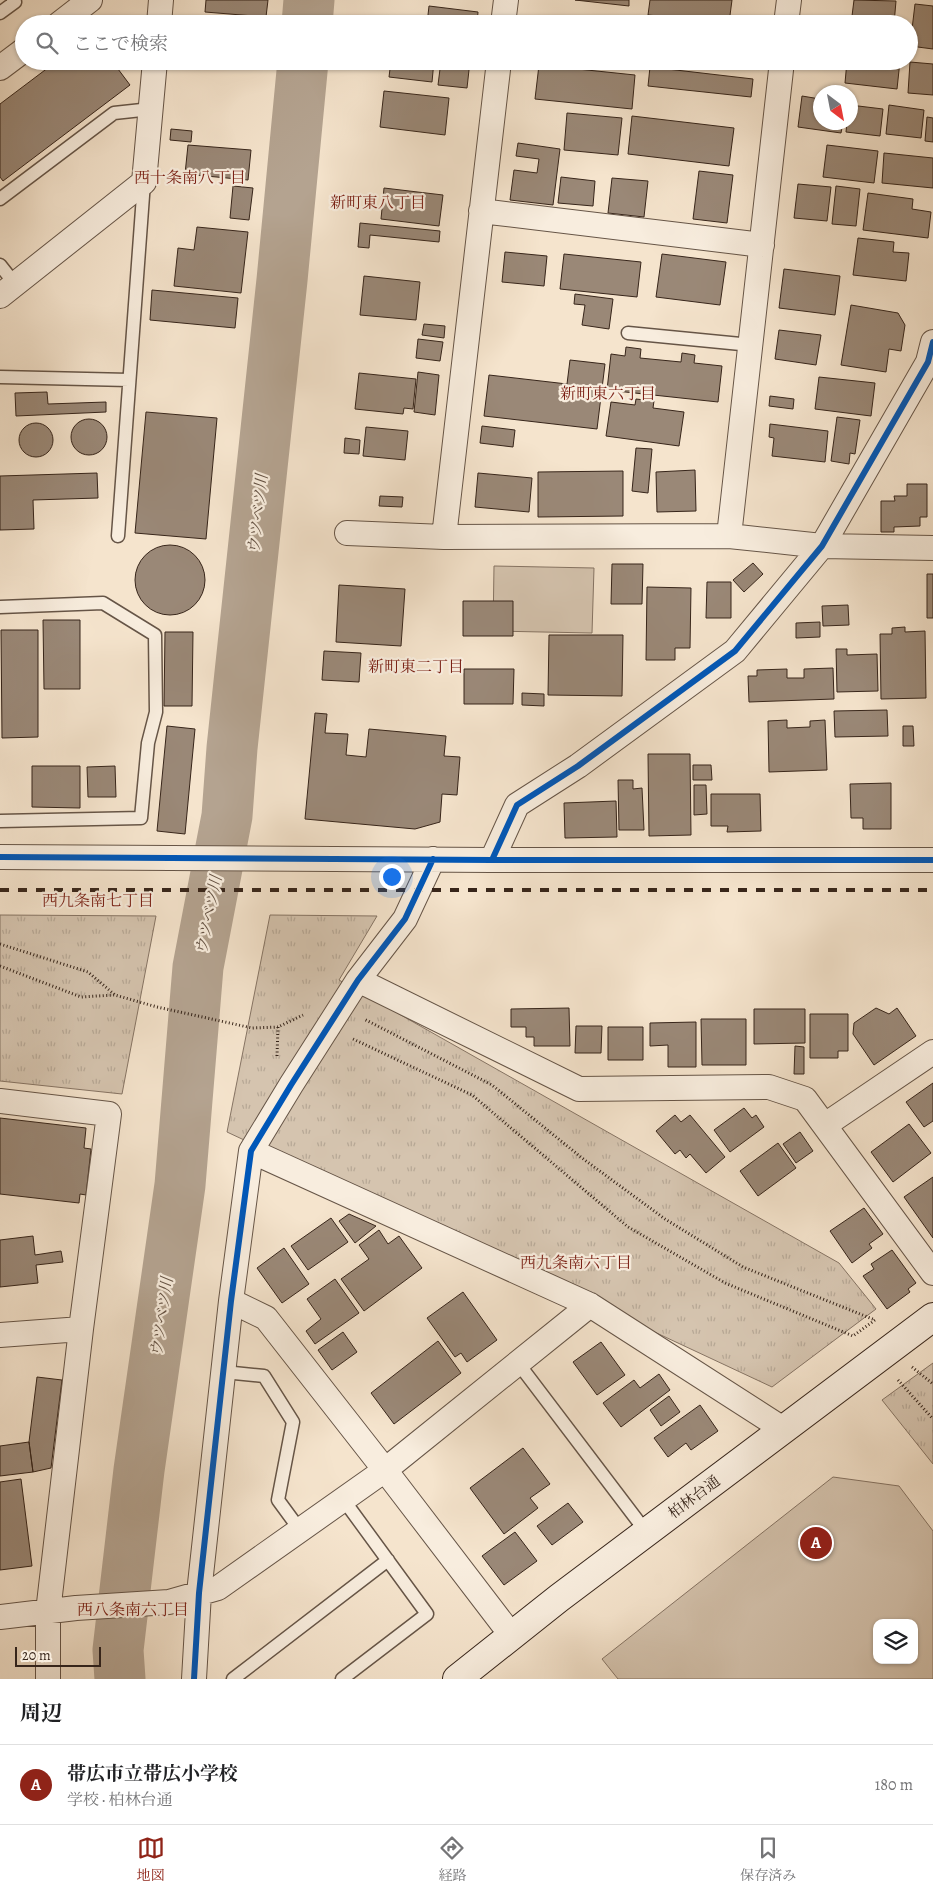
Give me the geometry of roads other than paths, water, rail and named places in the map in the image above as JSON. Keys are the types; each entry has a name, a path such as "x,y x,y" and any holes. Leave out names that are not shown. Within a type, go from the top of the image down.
{"street":[{"path":"71,15 90,0"},
{"path":"160,15 161,0"},
{"path":"504,15 506,0"},
{"path":"787,15 789,0"},
{"path":"2,63 15,55"},
{"path":"7,290 144,182 154,70"},
{"path":"444,536 497,70"},
{"path":"729,536 781,70"},
{"path":"481,211 762,245"},
{"path":"492,860 517,805 578,766 735,652 822,546 928,362 933,342"},
{"path":"347,532 444,536 729,536 822,546 933,548"},
{"path":"0,857 933,860"},
{"path":"194,1679 199,1593 231,1301 252,1151 291,1084 358,980 405,919 433,859"},
{"path":"358,980 579,1089 769,1087 805,1099 933,1273"},
{"path":"825,1125 933,1052"},
{"path":"0,1101 109,1114 81,1329 48,1612 48,1679"},
{"path":"252,1151 590,1305 783,1429"},
{"path":"231,1301 266,1318 512,1636"},
{"path":"0,1617 76,1608 169,1602 218,1588 385,1470 590,1305"},
{"name":"柏林台通","path":"457,1679 783,1429 933,1318"},
{"path":"0,1336 81,1329"}],"lane":[{"path":"0,13 15,2 13,0"},
{"path":"0,199 114,113 151,110"},
{"path":"118,536 144,182"},
{"path":"0,265 7,290"},
{"path":"628,333 751,345"},
{"path":"0,377 129,380"},
{"path":"0,607 103,603 155,635 156,712 148,743 141,818 0,822"},
{"path":"518,1363 647,1533"},
{"path":"224,1372 264,1376 293,1422 278,1500 300,1530"},
{"path":"342,1679 427,1614 343,1499"},
{"path":"233,1679 388,1560"}],"waterway":[{"name":"ウツベツ川","path":"308,15 309,0"},
{"name":"ウツベツ川","path":"120,1679 118,1650 139,1470 180,1185 198,967 227,816 232,748 282,280 302,70"}],"railway":[{"path":"0,890 933,890"}],"place":[{"name":"帯広市立帯広小学校","path":"816,1543"}],"district":[{"name":"西十条南八丁目","path":"190,177"},
{"name":"新町東八丁目","path":"378,202"},
{"name":"新町東六丁目","path":"608,393"},
{"name":"新町東二丁目","path":"416,666"},
{"name":"西九条南七丁目","path":"98,900"},
{"name":"西九条南六丁目","path":"576,1262"},
{"name":"西八条南六丁目","path":"133,1609"}]}
